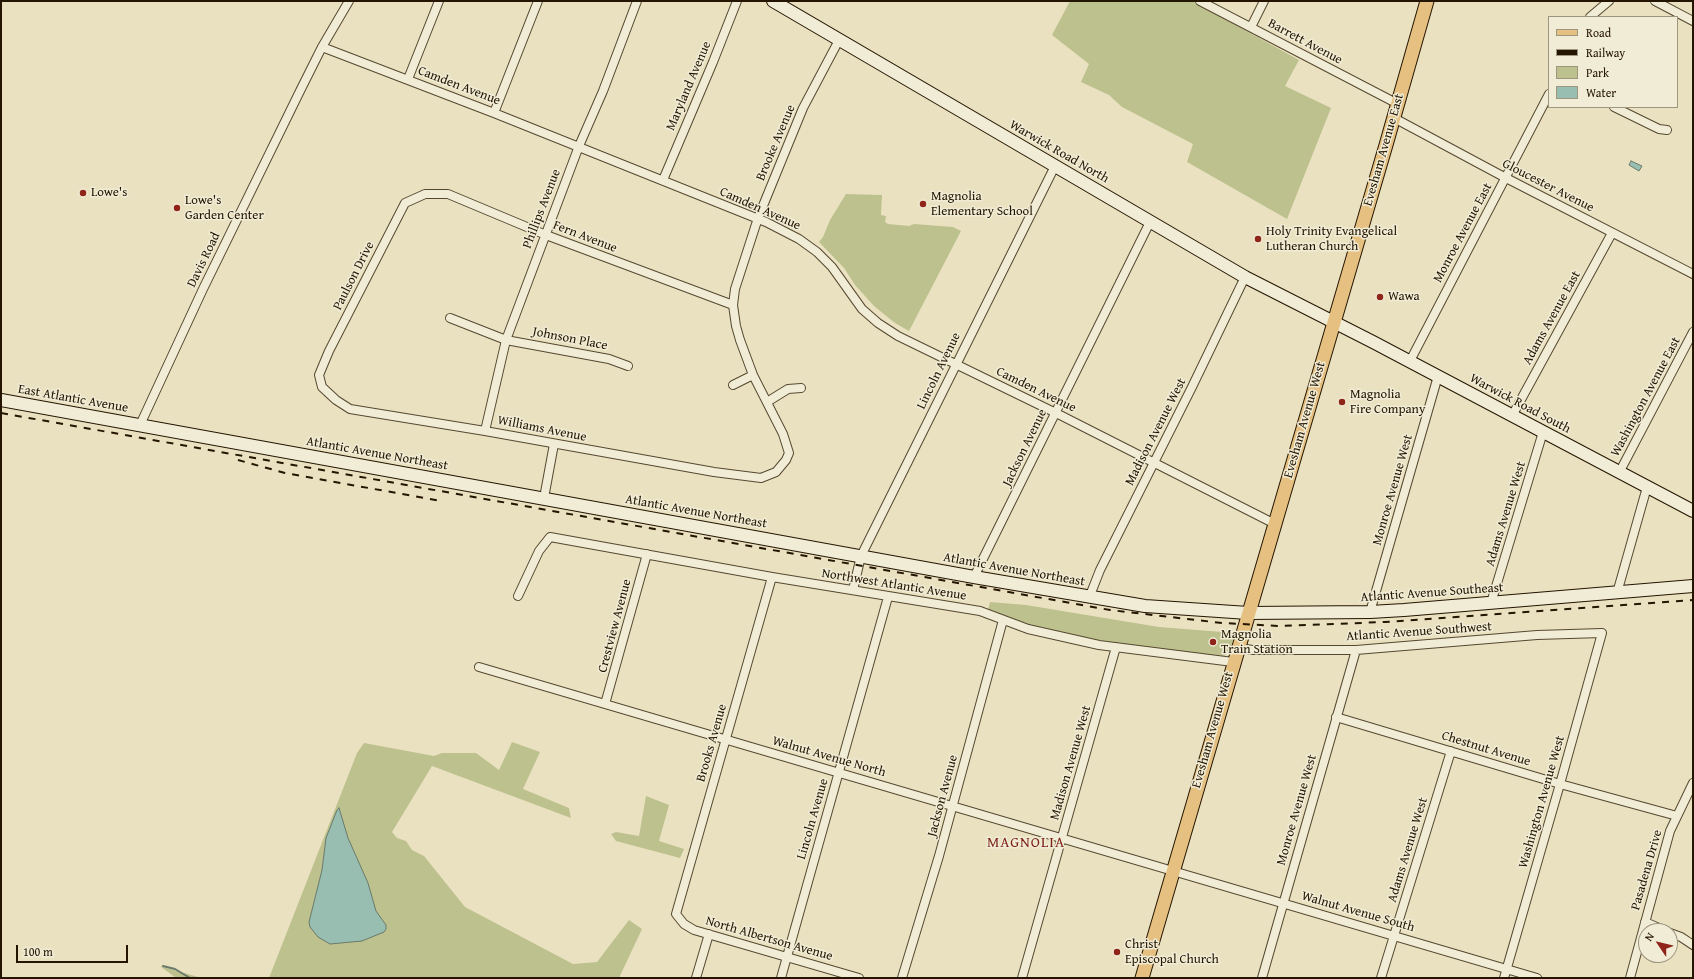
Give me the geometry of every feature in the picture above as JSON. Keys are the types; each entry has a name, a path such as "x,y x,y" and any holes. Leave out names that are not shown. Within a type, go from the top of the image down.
{"main road":[{"name":"Evesham Avenue East","path":"1333,322 1394,118 1427,1"},
{"name":"Evesham Avenue West","path":"1142,978 1172,870 1275,524 1333,322"}],"street":[{"name":"Davis Road","path":"140,425 203,290 322,47 349,1"},
{"path":"408,79 439,1"},
{"path":"494,113 538,1"},
{"name":"Phillips Avenue","path":"485,431 506,340 579,146 603,91 637,1"},
{"name":"Maryland Avenue","path":"663,180 737,1"},
{"name":"Warwick Road North","path":"773,1 1245,277 1333,322"},
{"name":"Barrett Avenue","path":"1200,1 1251,26 1398,104"},
{"path":"1251,26 1264,1"},
{"path":"1591,16 1609,1"},
{"path":"1655,1 1693,20"},
{"name":"Brooke Avenue","path":"767,476 776,472 786,460 789,453 783,434 753,375 740,340 733,306 735,288 758,218 803,108 839,40"},
{"name":"Camden Avenue","path":"322,47 579,146 758,218 799,239 817,252 832,267 862,309 878,323 898,336 1056,413 1275,524"},
{"name":"Monroe Avenue East","path":"1410,361 1548,96"},
{"path":"1616,108 1659,129 1667,130"},
{"name":"Gloucester Avenue","path":"1394,118 1506,178 1693,274"},
{"name":"Lincoln Avenue","path":"853,590 862,556 1055,166"},
{"name":"Paulson Drive","path":"321,384 319,375 329,351 405,203 425,194 429,194"},
{"name":"Fern Avenue","path":"429,194 448,194 546,235 733,306"},
{"name":"Jackson Avenue","path":"974,577 1150,222"},
{"name":"Adams Avenue East","path":"1512,416 1612,233"},
{"name":"Madison Avenue West","path":"1089,598 1100,570 1245,277"},
{"name":"Johnson Place","path":"450,318 506,340 609,359 628,366"},
{"name":"Warwick Road South","path":"1333,322 1410,361 1693,511"},
{"name":"Washington Avenue East","path":"1619,473 1693,332"},
{"path":"733,385 753,375"},
{"name":"Monroe Avenue West","path":"1370,612 1438,376"},
{"name":"Williams Avenue","path":"321,384 322,387 336,400 350,409 485,431 714,472 761,478 767,476"},
{"path":"767,402 788,389 801,388"},
{"name":"East Atlantic Avenue","path":"1,400 140,425"},
{"name":"Atlantic Avenue Northeast","path":"140,425 1089,598 1145,606 1248,613"},
{"name":"Adams Avenue West","path":"1491,603 1543,432"},
{"path":"544,498 554,444"},
{"path":"1617,593 1647,487"},
{"name":"Northwest Atlantic Avenue","path":"518,596 539,551 550,537 888,597 980,611 1043,633 1116,647 1233,662"},
{"name":"Crestview Avenue","path":"605,704 647,554"},
{"name":"Brooks Avenue","path":"676,916 677,906 772,577"},
{"name":"Atlantic Avenue Southeast","path":"1248,613 1370,612 1693,586"},
{"name":"Lincoln Avenue","path":"781,978 888,597"},
{"name":"Jackson Avenue","path":"902,978 953,806 1003,620"},
{"name":"Atlantic Avenue Southwest","path":"1238,648 1253,650 1356,650 1537,635 1602,633"},
{"name":"Washington Avenue West","path":"1504,978 1602,633"},
{"name":"Madison Avenue West","path":"1022,978 1116,647"},
{"name":"Monroe Avenue West","path":"1262,978 1356,650"},
{"name":"Walnut Avenue North","path":"479,667 1172,870"},
{"name":"Chestnut Avenue","path":"1336,717 1560,784 1676,816"},
{"name":"Adams Avenue West","path":"1381,978 1451,751"},
{"name":"Pasadena Drive","path":"1630,978 1670,831 1693,783"},
{"name":"Walnut Avenue South","path":"1172,870 1537,978"},
{"name":"North Albertson Avenue","path":"676,916 684,924 694,930 859,978"},
{"path":"696,978 709,934"},
{"path":"1678,936 1693,945"}],"green space":[{"path":"1070,1 1192,1 1299,60 1285,86 1331,108 1287,219 1187,162 1193,144 1122,107 1109,95 1081,82 1089,64 1052,35"},
{"path":"846,194 882,195 881,215 886,216 885,222 888,224 953,227 961,231 909,331 895,323 874,306 855,285 844,268 819,242"},
{"path":"990,602 1026,605 1159,627 1235,633 1229,653 1224,656 1161,650 1057,634 1010,620 994,611 988,610"},
{"path":"512,742 540,752 523,789 569,808 571,818 432,766 392,832 397,838 406,841 412,850 424,856 465,907 573,964 597,962 629,920 642,929 619,978 269,978 357,753 364,743 434,756 442,753 476,753 499,770"},
{"path":"646,796 669,805 659,841 684,849 680,858 616,841 611,834 616,832 639,836"},
{"path":"160,966 198,977 199,978 176,978"}],"water":[{"path":"1631,161 1642,166 1639,171 1629,165"},
{"path":"339,808 348,838 368,883 376,911 386,925 386,929 384,932 362,941 330,944 318,937 310,927 309,922 322,870 326,838"}],"waterway":[{"path":"163,966 175,969 190,978"}],"railway":[{"path":"1,413 1110,610 1222,623 1280,626 1385,622 1693,600"},
{"path":"238,460 285,473 441,501"}],"place":[{"name":"Lowe's","path":"83,193"},
{"name":"Magnolia Elementary School","path":"923,204"},
{"name":"Lowe's Garden Center","path":"177,208"},
{"name":"Holy Trinity Evangelical Lutheran Church","path":"1258,239"},
{"name":"Wawa","path":"1380,297"},
{"name":"Magnolia Fire Company","path":"1342,402"},
{"name":"Magnolia Train Station","path":"1213,642"},
{"name":"Christ Episcopal Church","path":"1117,952"}],"district":[{"name":"MAGNOLIA","path":"1026,843"}]}
